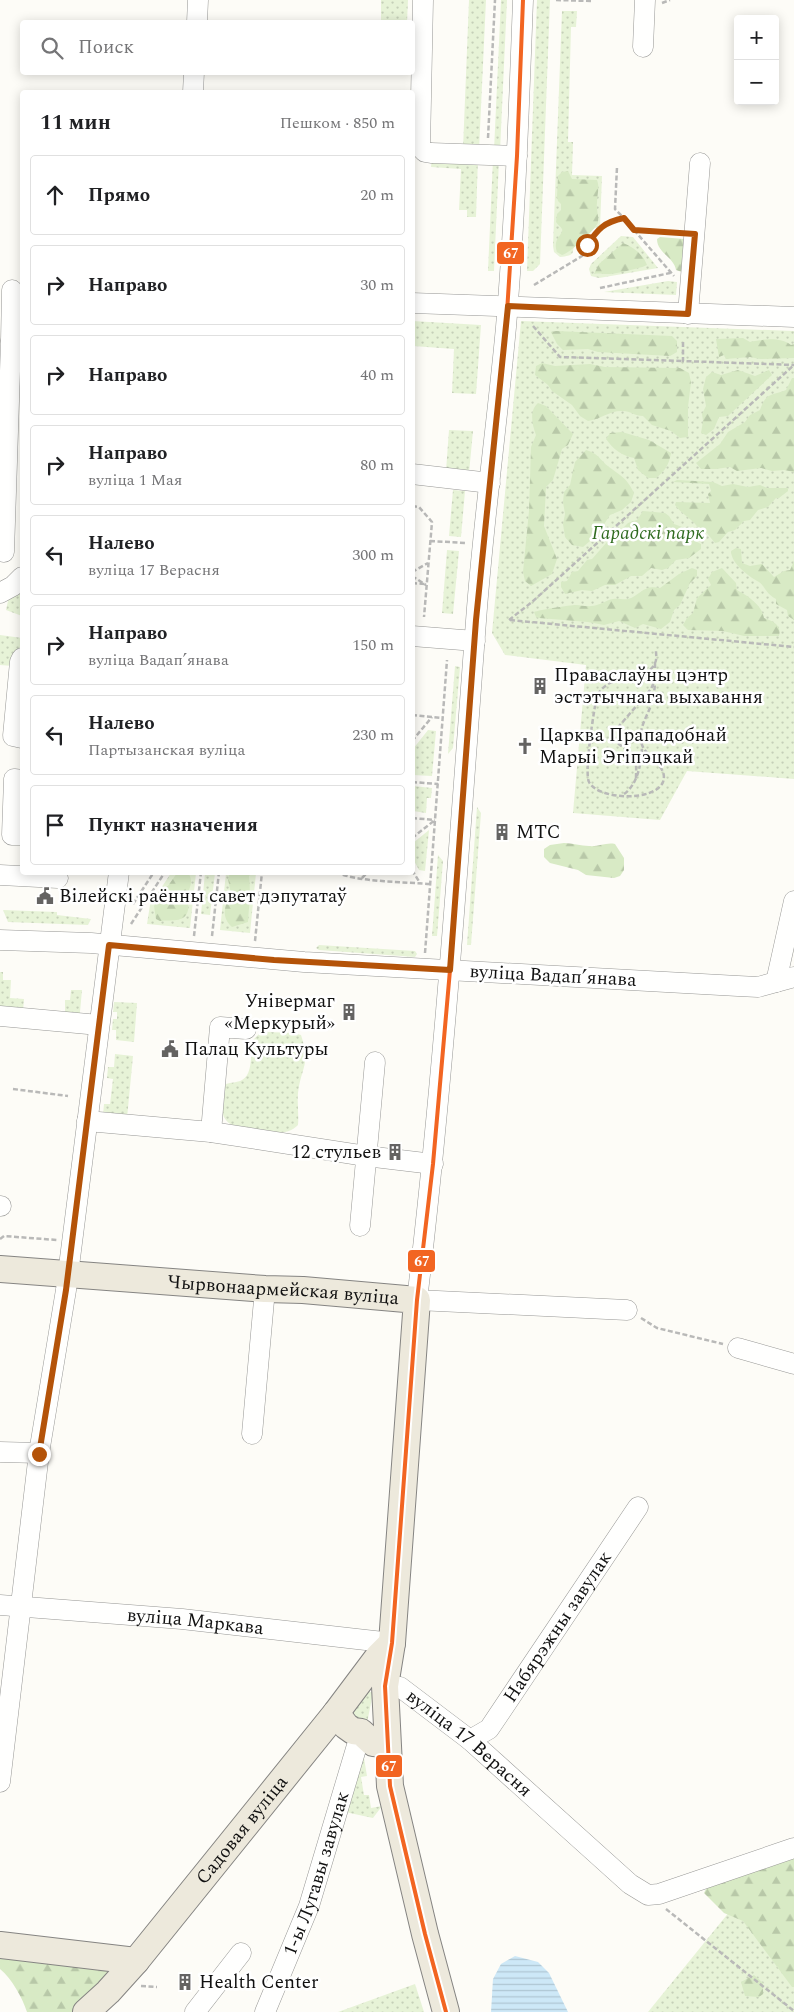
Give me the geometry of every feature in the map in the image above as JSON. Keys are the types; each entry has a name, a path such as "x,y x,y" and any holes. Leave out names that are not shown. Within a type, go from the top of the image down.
{"main road":[{"name":"Чырвонаармейская вуліца","path":"0,1269 265,1289 303,1290 417,1300"},
{"name":"вуліца 17 Верасня","path":"385,1686 392,1643 417,1300"},
{"name":"Садовая вуліца","path":"94,2010 136,1961 336,1713 378,1657 392,1643"},
{"path":"385,1686 390,1786 425,1934 446,2012"},
{"path":"336,1713 346,1726 361,1732 373,1743 387,1744"},
{"path":"0,1945 136,1961"}],"street":[{"path":"197,20 198,0"},
{"path":"424,0 420,147 425,152 431,153 517,156"},
{"name":"вуліца 17 Верасня","path":"417,1300 433,1164 475,641 508,306 517,156 523,0"},
{"path":"644,47 645,0"},
{"path":"193,90 194,75"},
{"path":"688,314 700,163"},
{"path":"4,552 14,505 17,341 11,290"},
{"path":"415,303 794,317"},
{"path":"415,474 490,483"},
{"path":"415,636 475,641"},
{"path":"20,678 13,736 20,738"},
{"path":"20,780 14,779 12,835 20,835"},
{"path":"0,875 58,878"},
{"path":"0,1782 39,1454 68,1274 119,875"},
{"path":"785,980 794,900"},
{"name":"вуліца Вадапʼянава","path":"0,940 109,945 274,960 738,986 758,987 785,980"},
{"path":"0,1016 99,1025"},
{"path":"211,1132 220,1027 246,1029"},
{"path":"360,1226 375,1062"},
{"path":"87,1121 211,1132 366,1156 433,1164"},
{"path":"252,1434 265,1289"},
{"name":"Чырвонаармейская вуліца","path":"417,1300 627,1310"},
{"path":"738,1348 794,1364"},
{"path":"0,1452 39,1454"},
{"name":"Набярэжны завулак","path":"470,1740 489,1729 638,1507"},
{"name":"вуліца Маркава","path":"0,1605 182,1619 392,1643"},
{"name":"вуліца 17 Верасня","path":"385,1686 400,1687 470,1740 630,1884 648,1895"},
{"name":"1-ы Лугавы завулак","path":"265,2012 309,1906 361,1732"},
{"path":"648,1895 659,1894 794,1848"},
{"path":"195,2012 242,1953"}],"path":[{"path":"488,142 495,0"},
{"path":"556,0 590,1"},
{"path":"600,288 670,273 615,209 617,167"},
{"path":"534,285 582,256 597,230 610,221 624,218"},
{"path":"634,230 695,234"},
{"path":"532,324 560,356 794,365"},
{"path":"682,362 683,342"},
{"path":"794,365 532,602 509,620 794,647"},
{"path":"415,506 419,507 432,522 424,617"},
{"path":"430,541 467,544"},
{"path":"415,572 428,562"},
{"path":"415,576 426,585"},
{"path":"415,584 426,585"},
{"path":"620,796 630,790 636,778 642,746 641,729 651,705 655,680 656,651"},
{"path":"425,951 448,660"},
{"path":"642,746 649,757 661,767 664,774 660,787 646,795 620,796 594,790 588,779 587,766 597,696 600,689 607,683 646,672 655,663"},
{"path":"636,778 634,758 631,753 617,743 614,732 651,689 655,680"},
{"path":"415,715 443,718"},
{"path":"415,737 432,716"},
{"path":"415,782 438,784"},
{"path":"415,818 435,820"},
{"path":"415,836 435,820"},
{"path":"130,909 152,875"},
{"path":"126,930 164,875"},
{"path":"194,936 200,875"},
{"path":"212,937 219,875"},
{"path":"255,941 262,875"},
{"path":"347,875 361,878 430,884"},
{"path":"361,878 364,875"},
{"path":"415,875 420,883"},
{"path":"13,1089 68,1096"},
{"path":"0,1239 4,1236 58,1240"},
{"path":"657,1328 738,1348"},
{"path":"648,1895 794,2011"}],"green space":[{"path":"381,0 408,0 407,20 381,20"},
{"path":"469,0 486,0 479,150 463,149"},
{"path":"501,0 507,0 500,151 494,150"},
{"path":"537,0 550,0 540,264 533,271 527,271"},
{"path":"562,11 577,11 576,27 571,27 568,142 573,142 572,175 602,176 600,227 583,234 576,242 571,254 560,257 554,252 553,246"},
{"path":"432,157 478,158 476,217 467,217 467,210 459,210 461,169 431,167"},
{"path":"493,159 499,160 494,271 488,271"},
{"path":"568,171 572,179 597,180 598,222 571,250 562,255 557,252 556,247 557,240 562,231 556,222 557,214 561,210 561,204 557,197 558,176 562,172"},
{"path":"621,236 633,237 658,268 599,278 591,276 589,269 591,264"},
{"path":"660,237 684,239 682,272 676,270 675,266 660,248 657,239"},
{"path":"623,243 637,251 647,265 610,274 594,274 599,264"},
{"path":"668,281 677,282 676,295 604,292"},
{"path":"415,321 481,325 476,394 452,393 454,349 415,346"},
{"name":"Гарадскі парк","path":"521,321 794,331 794,779 687,771 660,820 573,813 586,665 505,655 492,633"},
{"path":"551,332 672,336 677,341 677,352 670,356 598,352 588,349 563,350 557,344"},
{"path":"743,338 750,342 771,339 787,342 791,345 794,344 794,358 760,359 750,357 726,359 724,355 719,357 716,339"},
{"path":"542,363 555,366 590,364 605,367 680,368 689,373 691,382 688,407 688,437 680,438 671,431 652,425 643,416 626,411 614,412 588,421 580,416 572,405 552,391 548,385 535,375 536,366"},
{"path":"738,370 755,376 769,370 772,375 728,416 719,417 714,429 706,435 701,433 702,414 706,406 703,389 706,377 712,372 721,375"},
{"path":"792,378 794,378 794,472 784,470 772,471 761,468 737,471 730,467 701,469 696,463 720,444 728,432 745,422 750,415 760,410 767,398 772,394 786,390"},
{"path":"538,403 546,406 573,434 568,445 562,449 553,480 546,487 544,526 557,559 552,574 531,586 525,581 523,572 529,511 531,447 536,435 532,414"},
{"path":"449,430 473,431 469,473 446,471"},
{"path":"622,432 649,440 671,453 662,473 656,478 648,478 638,470 634,458 618,452 606,439 610,433"},
{"path":"586,450 596,455 623,478 634,493 631,502 622,510 610,515 597,535 583,547 572,545 565,537 563,502 564,492 570,485 575,462"},
{"path":"677,480 713,482 722,486 733,484 748,487 760,485 767,488 788,488 788,491 779,498 776,498 768,507 758,510 750,520 744,521 735,530 728,532 719,542 715,543 706,532 699,530 695,523 675,505 676,502 710,503 708,494 711,491 709,484 673,482"},
{"path":"453,490 465,491 461,537 449,536"},
{"path":"643,511 665,513 674,524 685,528 687,537 701,544 701,549 689,558 676,560 668,568 662,570 651,568 642,576 631,576 615,585 605,585 592,591 582,590 565,594 561,587 561,582 567,581 572,572 578,571 587,560 592,559 607,542 618,538 624,527 628,523 637,520"},
{"path":"736,548 741,549 742,563 750,566 762,564 774,577 790,570 794,561 794,620 788,616 787,610 776,604 776,599 761,584 737,565 731,551"},
{"path":"447,550 459,551 453,614 442,613"},
{"path":"692,568 697,570 697,576 690,583 680,605 674,610 670,622 661,629 643,624 635,628 619,621 604,625 539,618 536,617 534,612 573,605 594,606 613,599 628,599 650,587 660,588 679,574"},
{"path":"722,568 736,583 737,590 757,605 764,618 778,626 779,636 744,636 723,631 688,630 683,625 693,613 697,598 711,585 708,579 712,572"},
{"path":"20,591 20,615 6,610 9,596"},
{"path":"0,635 20,638 20,647 13,666 0,665"},
{"path":"455,666 460,667 453,748 448,754"},
{"path":"428,730 436,731 432,776 415,775 415,746"},
{"path":"415,786 432,788 431,798 427,798 426,813 415,811"},
{"path":"477,807 481,813 471,945 467,945"},
{"path":"429,830 425,871 419,870 415,863 415,841"},
{"path":"564,843 586,846 615,844 624,858 624,870 620,876 614,878 586,875 578,870 550,863 544,857 544,849 550,845"},
{"path":"438,855 443,861 437,936 432,936"},
{"path":"170,875 196,875 190,928 147,924 150,905"},
{"path":"176,875 189,875 191,884 188,896 188,910 184,917 177,920 160,921 156,919 154,906"},
{"path":"205,875 215,875 210,915 201,914"},
{"path":"226,875 256,875 250,933 220,930"},
{"path":"229,875 250,875 248,922 232,927 225,915 231,894 228,879"},
{"path":"3,910 57,912 57,915 91,919 88,925 8,922"},
{"path":"319,945 415,951 417,954 415,957 319,950 316,948"},
{"path":"0,972 3,972 3,980 11,980 10,998 24,999 23,1011 0,1011"},
{"path":"71,990 82,990 79,1023 65,1021 65,1000 70,1000"},
{"path":"114,1002 137,1003 134,1042 116,1040 116,1030 112,1030 113,1019 117,1019 117,1012 113,1012"},
{"path":"268,1032 301,1035 304,1045 305,1060 298,1093 298,1125 285,1132 240,1128 228,1123 222,1112 222,1096 226,1084 240,1081 246,1077 251,1063 251,1042 259,1034"},
{"path":"115,1054 133,1056 127,1118 103,1115 104,1104 110,1104 113,1079 107,1078 108,1067 114,1067"},
{"path":"366,1690 373,1693 367,1723 358,1721 351,1712"},
{"path":"364,1758 367,1776 361,1777 364,1795 369,1795 371,1808 382,1806 373,1818 345,1812 356,1760"},
{"path":"794,1855 794,1987 792,1987 743,1921 724,1913 704,1893 709,1883"},
{"path":"794,1874 794,2012 648,2012 743,1895"},
{"path":"2,1957 117,1963 79,2012 27,2012 16,1989 0,1969 0,1959"},
{"path":"754,1975 763,1983 763,1994 759,1997 745,1996 741,1982"},
{"path":"415,1984 424,2012 338,2012"}],"water":[{"path":"515,1956 538,1962 549,1973 568,2012 491,2012 493,1979 501,1964"}],"transit line":[{"name":"67","path":"446,2012 425,1934 390,1786 385,1686 392,1643 417,1300 433,1164 450,970 476,620 506,328 517,156 523,0"}],"place":[{"name":"Праваслаўны цэнтр эстэтычнага выхавання","path":"540,686"},
{"name":"Царква Прападобнай Марыі Эгіпэцкай","path":"525,746"},
{"name":"МТС","path":"502,832"},
{"name":"Вілейскі раённы савет дэпутатаў","path":"45,896"},
{"name":"Універмаг «Меркурый»","path":"349,1012"},
{"name":"Палац Культуры","path":"170,1049"},
{"name":"12 стульев","path":"395,1152"},
{"name":"Health Center","path":"185,1982"}],"route":[{"path":"39,1454 66,1290 109,945 274,960 450,970 476,620 508,306 688,314 695,234 634,230 624,218 610,221 597,230 587,245"}]}
